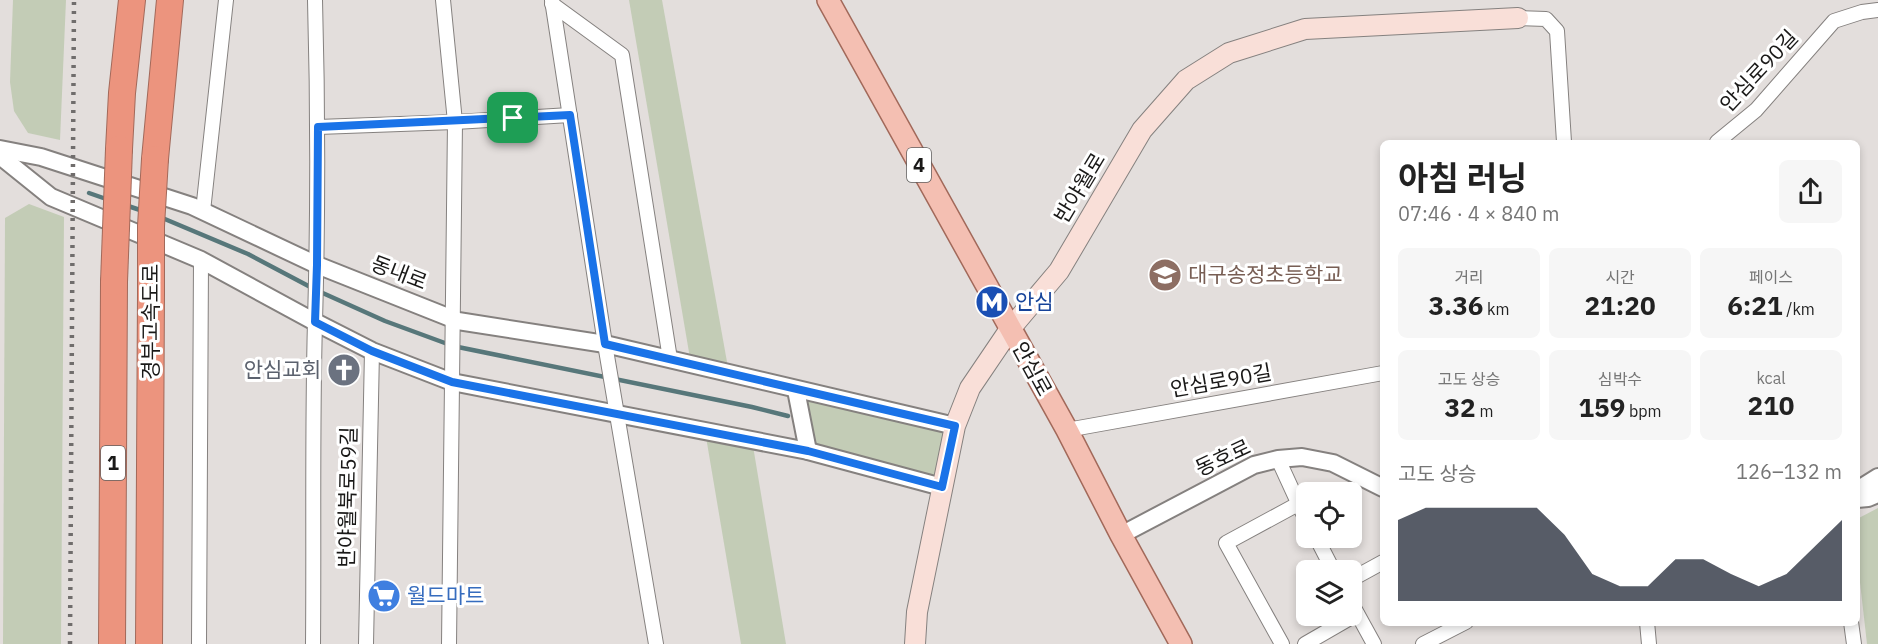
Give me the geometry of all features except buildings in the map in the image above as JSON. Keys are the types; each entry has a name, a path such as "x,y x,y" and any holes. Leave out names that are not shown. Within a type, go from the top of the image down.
{"highway":[{"name":"경부고속도로","path":"112,644 114,282 122,93 132,0"},
{"name":"경부고속도로","path":"149,644 152,226 155,159 170,0"}],"main road":[{"name":"안심로","path":"828,0 1067,430 1181,644"},
{"name":"반야월로","path":"915,644 917,612 955,426 970,388 1010,329 1059,271 1142,130 1186,80 1239,50 1305,29 1518,18"}],"street":[{"path":"203,211 226,0"},
{"path":"313,644 318,127 315,0"},
{"path":"443,0 455,122 448,644"},
{"path":"552,2 605,344 656,644"},
{"path":"552,2 622,55 670,359"},
{"name":"안심로90길","path":"1719,140 1756,110 1834,21 1862,12 1878,10"},
{"path":"1518,18 1546,19 1557,31 1564,140"},
{"path":"318,127 570,115"},
{"name":"동내로","path":"0,149 41,157 181,202 317,265 453,319 605,344 955,426"},
{"path":"0,156 51,197 201,260 372,351 452,382 808,451 942,487"},
{"path":"199,644 201,260"},
{"name":"반야월북로59길","path":"366,644 372,351"},
{"name":"안심로90길","path":"1067,430 1380,374"},
{"path":"796,390 808,451"},
{"name":"동호로","path":"1121,535 1254,465 1278,459 1302,457 1333,463 1380,486"},
{"path":"1278,459 1296,500"},
{"path":"1860,492 1862,487 1878,477"},
{"path":"1860,499 1878,494"},
{"path":"1282,644 1226,543 1296,505"},
{"path":"1362,574 1380,564"},
{"path":"1362,623 1374,644"},
{"path":"1305,644 1330,626"},
{"path":"1423,644 1458,626"},
{"path":"1647,626 1649,644"},
{"path":"1852,626 1854,644"}],"green space":[{"path":"13,0 66,0 60,140 28,133 14,111 10,82"},
{"path":"629,0 662,0 729,373 691,364"},
{"path":"29,204 64,217 61,644 3,644 5,218"},
{"path":"796,390 955,426 942,487 808,451"},
{"path":"705,431 752,440 786,644 741,644"},
{"path":"1878,508 1878,644 1867,644 1860,582 1860,517"}],"waterway":[{"path":"89,193 109,200"},
{"path":"125,205 143,211"},
{"path":"160,217 248,254 316,290 385,321 453,346 788,416"}],"railway":[{"path":"70,644 74,0"}],"place":[{"name":"대구송정초등학교","path":"1165,275"},
{"name":"안심","path":"992,302"},
{"name":"안심교회","path":"344,370"},
{"name":"월드마트","path":"384,596"}],"route":[{"path":"570,115 605,344 955,426 942,487 808,451 452,382 372,351 315,322 318,127 513,118 570,115"}]}
